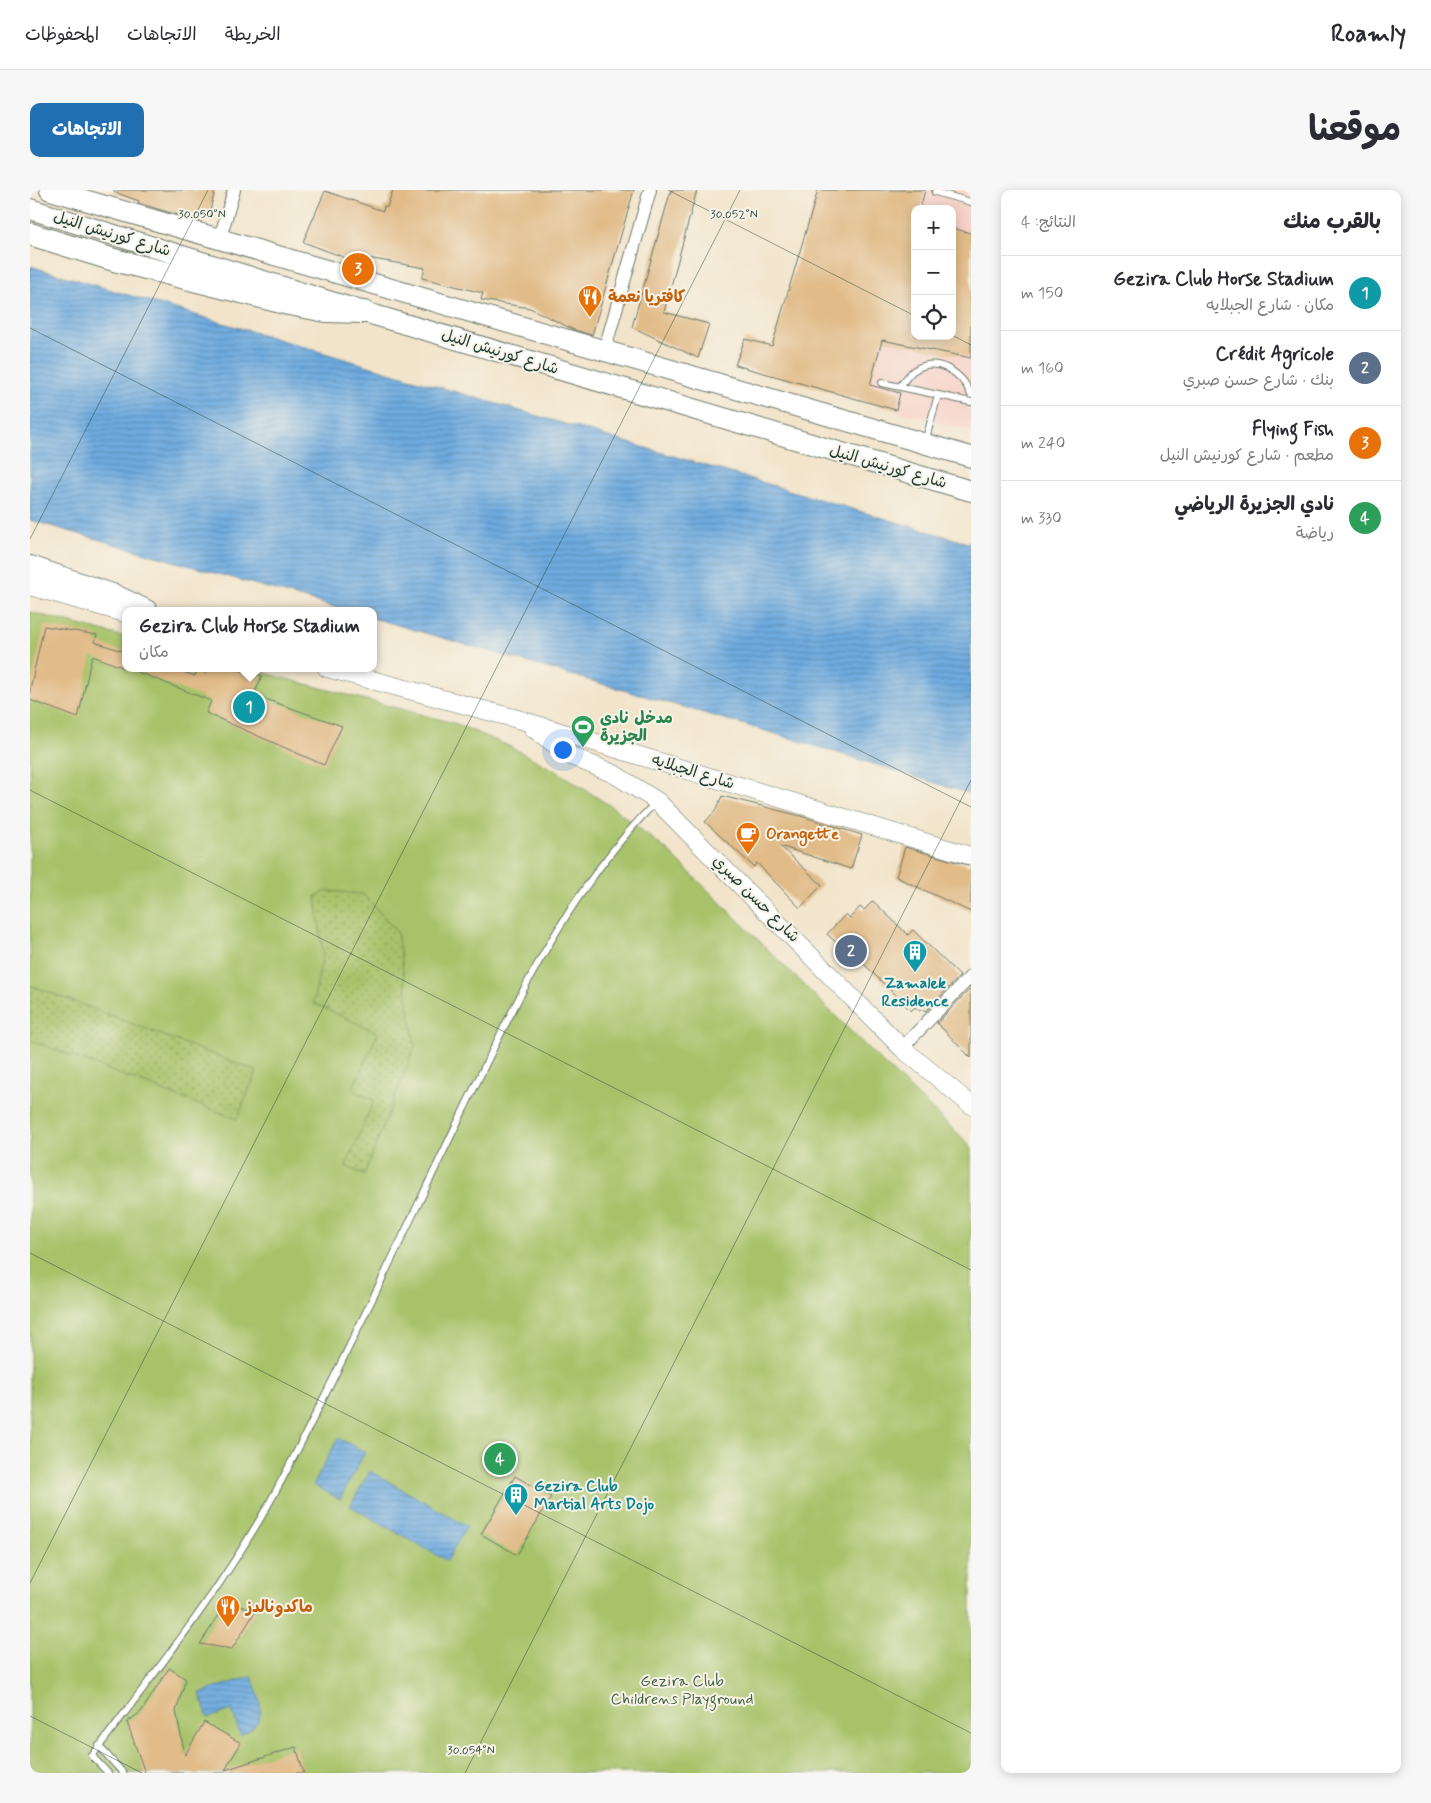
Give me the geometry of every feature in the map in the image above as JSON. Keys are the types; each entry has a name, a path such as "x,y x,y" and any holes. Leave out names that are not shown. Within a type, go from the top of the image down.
{"highway":[{"path":"30,234 114,260 289,304 326,311 364,312"},
{"path":"30,567 115,596 138,607"}],"main road":[{"name":"شارع كورنيش النيل","path":"50,190 962,455"},
{"name":"شارع كورنيش النيل","path":"30,209 364,312 971,491"},
{"path":"932,480 962,455"}],"street":[{"path":"220,238 234,190"},
{"path":"604,352 650,190"},
{"path":"30,586 122,613"},
{"path":"30,595 110,615 122,614"},
{"name":"شارع الجبلايه","path":"342,672 521,720 971,856"},
{"name":"شارع حسن صبري","path":"521,720 571,756 614,774 657,801 902,1048 971,1105"},
{"path":"902,1048 971,976"}],"lane":[{"path":"935,192 971,202"},
{"path":"900,386 912,372 929,366 938,366 947,368 962,378 971,395"},
{"path":"882,383 971,402"},
{"path":"924,444 938,395"},
{"path":"115,1765 108,1773 92,1756 194,1621 262,1517 311,1424 486,1064 540,960 588,884 640,818 657,801"},
{"path":"99,1746 123,1773"}],"shaded area":[{"path":"925,190 971,190 971,431 865,402 911,240 911,340 956,340 956,205 921,205"}],"green space":[{"name":"Gezira Club Childrens Playground","path":"30,612 122,636 122,672 261,672 457,724 511,747 558,772 615,809 669,852 885,1065 971,1146 971,1773 30,1773"},
{"path":"328,891 363,894 397,932 415,1046 364,1175 346,1166 374,1100 352,1090 378,1033 313,1003 323,955 316,896"},
{"path":"30,985 257,1071 237,1119 30,1040"}],"water":[{"path":"30,266 971,544 971,794 773,733 377,619 377,607 334,607 30,520"},
{"path":"338,1438 365,1452 340,1499 313,1485"},
{"path":"370,1471 467,1526 447,1561 350,1506"},
{"path":"252,1676 261,1710 260,1717 250,1730 240,1735 232,1710 208,1718 200,1693"}],"building":[{"path":"114,190 215,190 210,211 201,222 138,203 139,201 114,192"},
{"path":"393,190 634,190 592,335 574,330 530,308 481,300 483,293 422,278 425,268 356,256 354,261 303,242 325,191 383,211 384,206 387,207"},
{"path":"671,190 697,190 664,312 709,324 698,358 632,327"},
{"path":"818,190 925,190 921,205 911,205 911,340 956,340 956,229 971,233 971,358 882,340 870,385 900,393 896,410 735,365 745,339 772,346"},
{"path":"44,626 97,635 95,642 122,651 122,667 92,656 78,718 30,700 30,689"},
{"path":"138,672 183,672 195,676 196,672 246,672 262,676 254,695 342,726 324,765 206,713 211,701"},
{"path":"722,796 801,816 862,835 851,869 780,846 822,885 800,908 757,863 754,867 705,822 716,810"},
{"path":"905,847 971,866 971,912 896,877"},
{"name":"Zamalek Residence","path":"873,901 908,935 913,930 960,976 925,1012 915,1007 911,1011 859,959 857,961 827,934 846,914 850,918 860,907 864,910"},
{"path":"971,988 971,1058 937,1023"},
{"name":"Gezira Club Martial Arts Dojo","path":"515,1476 551,1497 517,1555 481,1534"},
{"name":"ماكدونالدز","path":"228,1601 255,1612 232,1649 200,1644"},
{"path":"169,1668 186,1679 176,1711 185,1755 204,1722 241,1743 225,1770 296,1747 304,1773 145,1773 127,1722 141,1712"}],"place":[{"name":"Flying Fish","path":"358,269"},
{"name":"كافتريا نعمة","path":"590,318"},
{"name":"Gezira Club Horse Stadium","path":"249,707"},
{"name":"مدخل نادى الجزيرة","path":"583,748"},
{"name":"Orangette","path":"748,855"},
{"name":"Crédit Agricole","path":"851,951"},
{"name":"Zamalek Residence","path":"915,973"},
{"name":"نادي الجزيرة الرياضي","path":"500,1459"},
{"name":"Gezira Club Martial Arts Dojo","path":"516,1516"},
{"name":"ماكدونالدز","path":"228,1628"}]}
